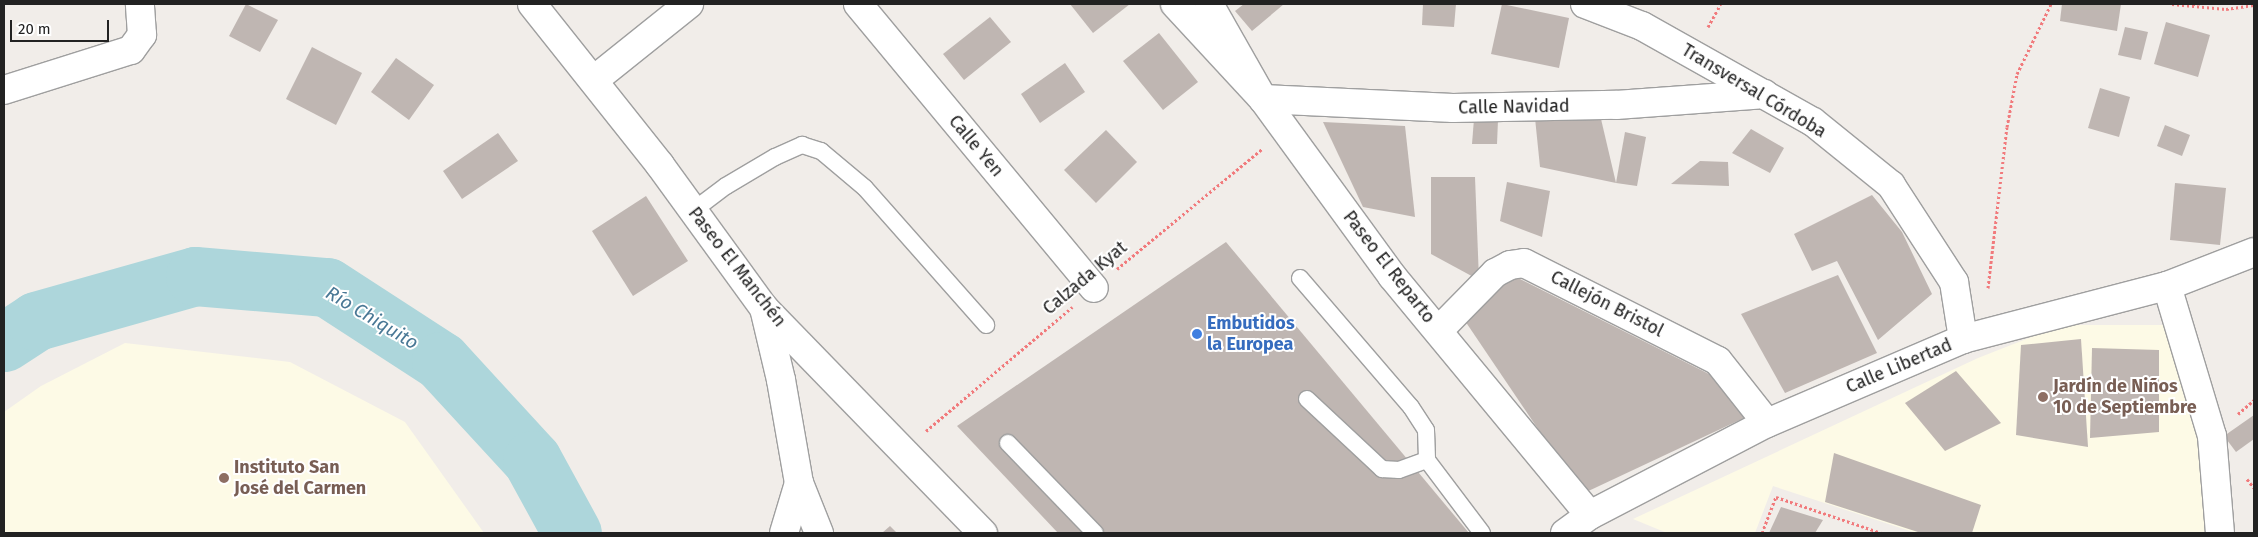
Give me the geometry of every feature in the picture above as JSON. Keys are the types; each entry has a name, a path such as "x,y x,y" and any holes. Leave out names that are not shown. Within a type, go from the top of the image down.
{"street":[{"path":"4,90 131,50 142,35 140,4"},
{"name":"Paseo El Manchén","path":"532,4 594,80 694,210 764,308 983,533"},
{"path":"594,80 689,4"},
{"name":"Calle Yen","path":"858,4 1094,288"},
{"path":"1175,4 1263,99"},
{"name":"Paseo El Reparto","path":"1209,4 1263,99 1392,276 1439,330 1590,515"},
{"name":"Transversal Córdoba","path":"1585,4 1642,26 1813,122 1891,185 1954,282 1973,336"},
{"name":"Calle Navidad","path":"1263,99 1453,108 1616,105 1765,94"},
{"name":"Calle Libertad","path":"1564,533 1590,515 1767,423 1973,336 2168,286 2254,252"},
{"name":"Callejón Bristol","path":"1439,330 1495,274 1510,265 1524,262 1718,361 1767,423"},
{"path":"2168,286 2212,436 2220,533"},
{"path":"764,308 781,380 799,483 820,533"},
{"path":"784,533 799,483"}],"lane":[{"path":"694,210 726,186 775,157 802,144 821,151 865,188 986,325"},
{"path":"1300,278 1411,407 1426,430 1427,460 1482,533"},
{"path":"1308,399 1382,469 1398,470 1427,460"},
{"path":"1008,443 1095,533"}],"path":[{"path":"1973,336 2017,74 2051,4"},
{"path":"2172,4 2226,9 2254,4"},
{"name":"Calzada Kyat","path":"903,450 1094,288 1286,130"},
{"path":"1762,533 1776,497 1882,533"}],"shaded area":[{"name":"Jardín de Niños 10 de Septiembre","path":"2062,325 2167,325 2205,436 2211,533 1916,533 1773,486 1755,533 1667,533 1633,519 1978,358"},
{"name":"Instituto San José del Carmen","path":"125,343 290,362 405,422 484,533 4,533 4,412 41,386"}],"building":[{"path":"246,4 278,20 260,52 229,36"},
{"path":"1070,4 1130,4 1093,33"},
{"path":"1244,4 1284,4 1252,31 1235,11"},
{"path":"1423,4 1456,4 1454,27 1422,25"},
{"path":"1502,4 1569,18 1559,68 1491,54"},
{"path":"2062,4 2121,4 2117,31 2060,21"},
{"path":"990,17 1011,42 964,80 943,54"},
{"path":"2166,22 2210,35 2198,77 2154,64"},
{"path":"2125,27 2148,32 2141,60 2118,55"},
{"path":"1159,33 1198,82 1163,110 1123,61"},
{"path":"312,47 362,73 336,125 286,99"},
{"path":"396,58 434,85 409,120 371,92"},
{"path":"1065,63 1085,92 1040,123 1021,94"},
{"path":"2100,88 2130,97 2119,137 2088,128"},
{"path":"1535,118 1601,119 1616,183 1540,167"},
{"path":"1474,119 1498,120 1497,144 1472,144"},
{"path":"1323,122 1405,126 1415,217 1363,207"},
{"path":"2165,125 2190,135 2182,156 2157,146"},
{"path":"1751,129 1784,148 1770,173 1732,153"},
{"path":"1106,130 1137,162 1096,203 1064,170"},
{"path":"1625,132 1646,137 1637,186 1616,183"},
{"path":"498,133 518,161 462,199 443,171"},
{"path":"1700,161 1728,162 1729,186 1671,184"},
{"path":"1431,177 1475,177 1479,280 1431,254"},
{"path":"1507,182 1550,191 1542,237 1500,221"},
{"path":"2175,183 2226,188 2220,245 2170,240"},
{"path":"1872,195 1902,232 1932,294 1878,340 1837,261 1812,271 1794,234"},
{"path":"646,196 688,261 633,296 592,231"},
{"name":"Embutidos la Europea","path":"1226,242 1469,533 1058,533 957,426"},
{"path":"1510,274 1711,375 1744,418 1582,494 1459,312"},
{"path":"1838,275 1877,353 1785,393 1741,314"},
{"path":"2081,339 2088,447 2016,435 2021,345"},
{"path":"2092,348 2159,350 2159,432 2090,438"},
{"path":"1956,371 2001,423 1945,451 1905,403"},
{"path":"2254,415 2254,439 2236,452 2224,436"},
{"path":"1834,453 1981,505 1972,533 1921,533 1825,502"},
{"path":"1781,507 1823,520 1815,533 1769,533"},
{"path":"890,526 897,533 882,533"}],"waterway":[{"name":"Río Chiquito","path":"4,342 36,321 195,276 327,287 441,361 532,460 572,533"}],"place":[{"name":"Embutidos la Europea","path":"1197,334"},
{"name":"Jardín de Niños 10 de Septiembre","path":"2043,397"},
{"name":"Instituto San José del Carmen","path":"224,478"}]}
